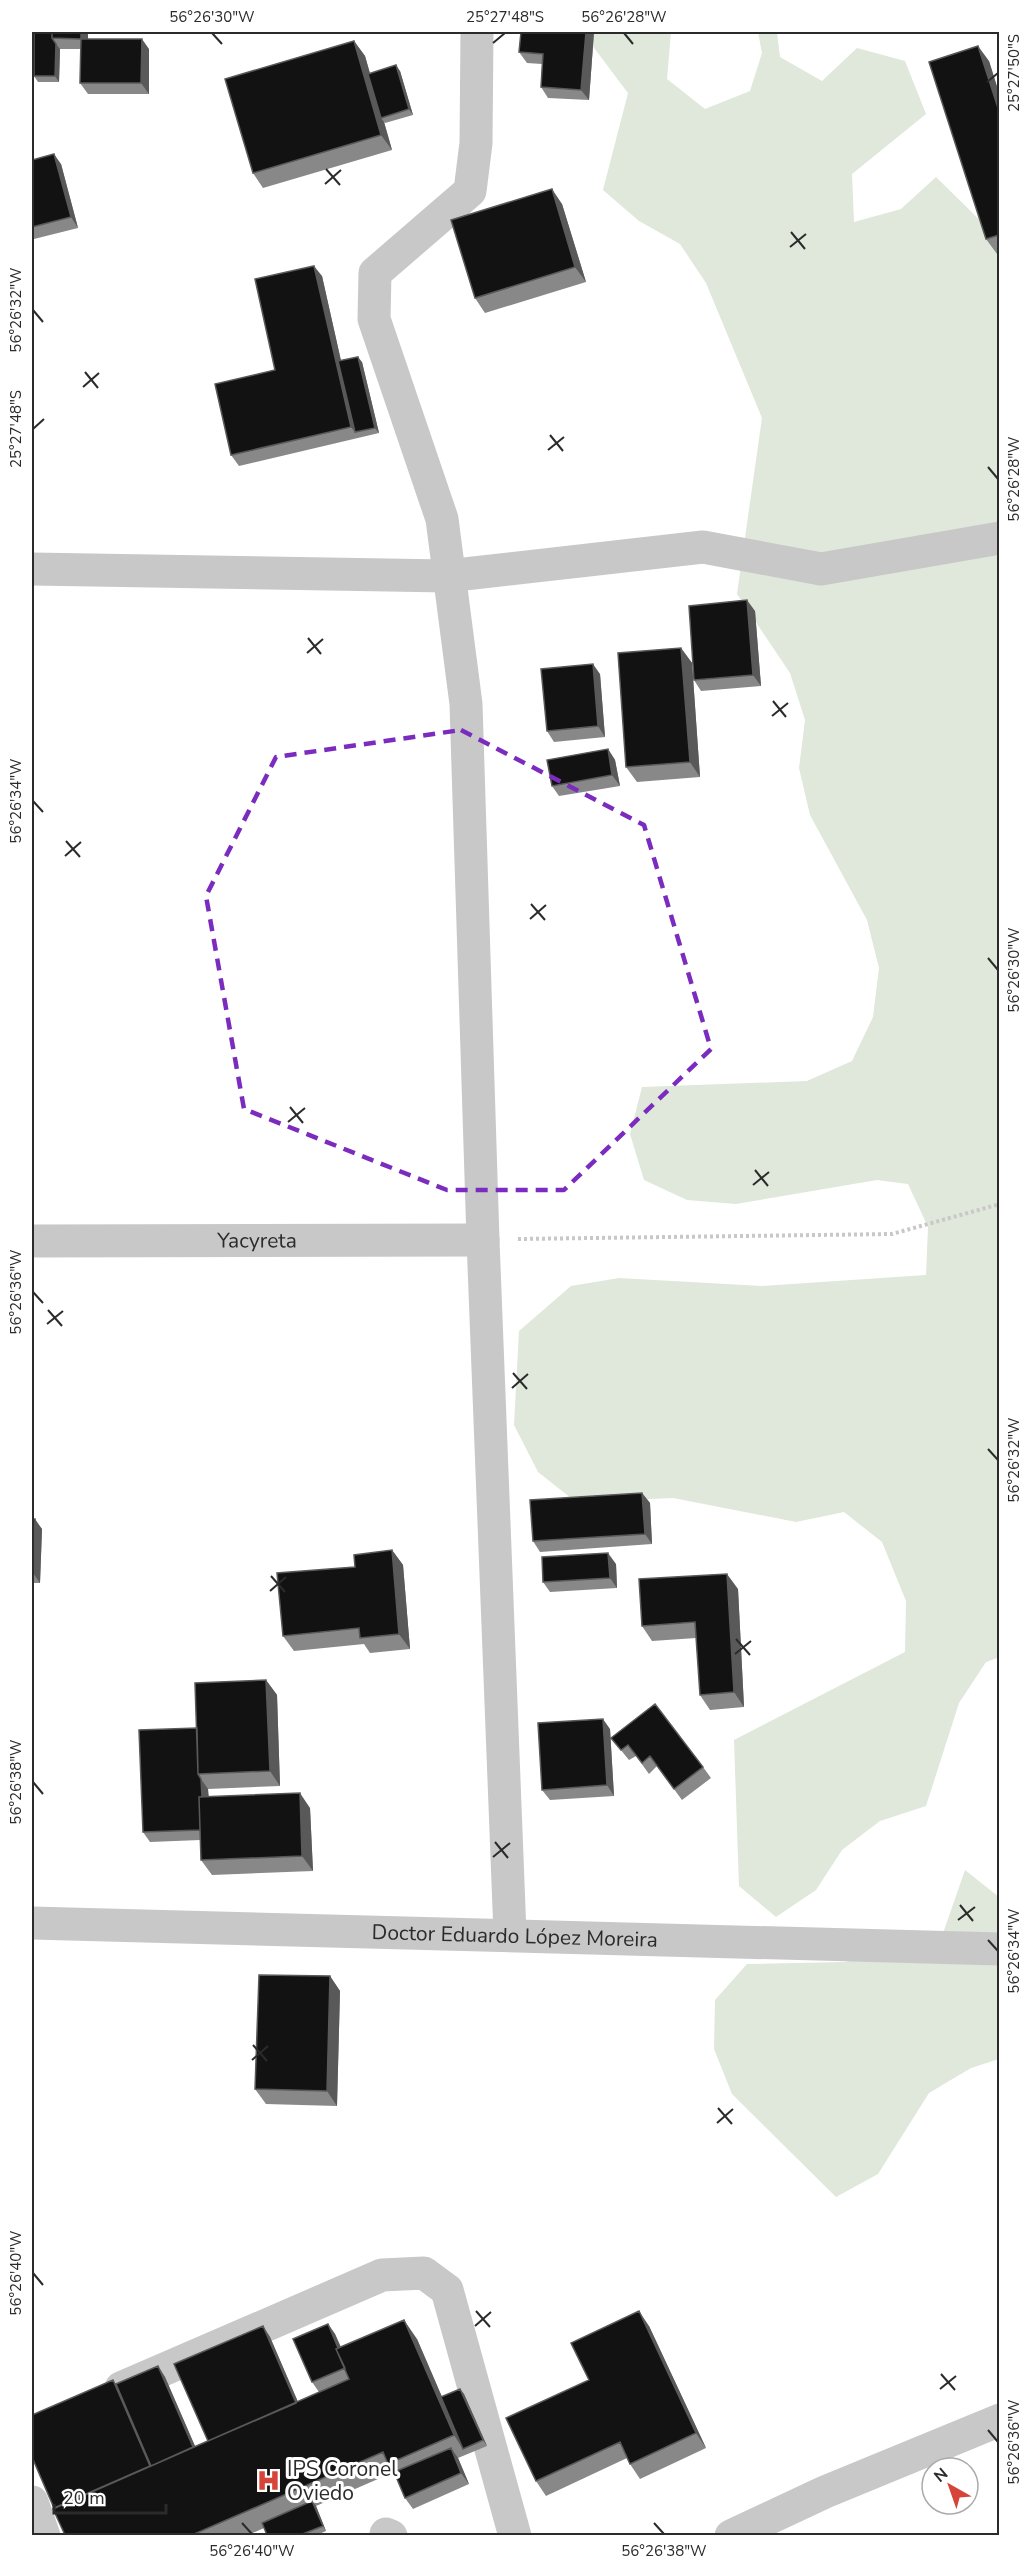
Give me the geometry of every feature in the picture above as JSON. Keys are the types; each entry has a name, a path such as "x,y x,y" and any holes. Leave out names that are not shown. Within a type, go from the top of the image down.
{"street":[{"path":"477,32 476,143 470,191 375,273 374,319 442,519 447,576 466,704 483,1240 510,1934"},
{"path":"32,569 447,576 703,548 821,569 999,538"},
{"name":"Yacyreta","path":"32,1241 483,1240"},
{"name":"Doctor Eduardo López Moreira","path":"32,1923 510,1934 999,1949"},
{"path":"98,2397 382,2275 424,2273 447,2290 515,2535"},
{"path":"731,2535 825,2492 999,2420"},
{"path":"32,2502 44,2535"}],"path":[{"path":"483,1240 892,1234 999,1204"}],"highlighted area":[{"path":"461,730 644,825 711,1049 564,1190 447,1190 244,1109 206,896 276,757"}],"shaded area":[{"path":"582,32 671,32 667,79 705,109 750,91 762,53 758,32 779,32 777,33 780,57 822,81 857,48 905,61 926,114 852,174 854,222 901,209 936,177 1000,240 1000,1657 986,1662 959,1703 926,1806 880,1821 842,1850 816,1890 776,1917 739,1886 734,1740 905,1652 906,1601 882,1542 844,1512 796,1522 673,1498 576,1502 538,1472 514,1425 519,1331 571,1286 619,1278 762,1286 926,1275 928,1227 908,1184 877,1180 736,1204 687,1200 644,1180 630,1134 642,1087 807,1081 852,1061 873,1017 879,968 867,920 810,815 799,768 805,720 790,673 737,594 762,418 706,283 680,244 639,221 603,190 628,93"},
{"path":"965,1870 999,1897 999,2059 971,2068 929,2093 878,2174 836,2197 732,2094 714,2049 715,2000 747,1964 845,1962 941,1939"}],"building":[{"path":"52,32 81,32 81,39 52,38"},
{"path":"521,32 586,32 581,90 541,87 543,54 519,52"},
{"path":"34,33 52,33 56,44 55,76 34,76"},
{"path":"81,39 142,39 141,83 80,83"},
{"path":"354,41 381,135 253,173 225,79"},
{"path":"978,46 999,111 999,235 986,239 929,62"},
{"path":"396,65 409,109 381,118 368,74"},
{"path":"54,154 71,217 32,227 32,160"},
{"path":"552,189 575,267 475,298 451,220"},
{"path":"314,266 351,427 231,455 215,384 275,370 255,279"},
{"path":"358,357 375,428 355,432 338,361"},
{"path":"747,600 753,675 694,680 689,606"},
{"path":"681,648 690,762 626,767 618,653"},
{"path":"593,664 598,726 547,731 541,669"},
{"path":"608,749 612,775 552,786 547,760"},
{"path":"642,1493 645,1534 533,1541 530,1500"},
{"path":"32,1519 35,1519 33,1573 32,1573"},
{"path":"392,1550 399,1634 360,1638 359,1628 283,1636 277,1573 355,1567 354,1555"},
{"path":"608,1553 610,1578 543,1582 542,1557"},
{"path":"727,1574 734,1692 700,1695 695,1622 642,1626 639,1579"},
{"path":"266,1680 270,1771 198,1774 195,1683"},
{"path":"655,1704 703,1767 674,1789 650,1756 642,1763 628,1745 621,1750 611,1738"},
{"path":"603,1719 607,1785 542,1790 538,1723"},
{"path":"197,1728 198,1774 201,1779 202,1797 199,1797 200,1830 143,1832 139,1730"},
{"path":"300,1793 302,1856 201,1860 199,1797"},
{"path":"259,1975 330,1976 327,2091 255,2089"},
{"path":"639,2311 696,2433 630,2464 620,2442 536,2481 506,2418 589,2380 571,2343"},
{"path":"404,2320 454,2435 388,2464 383,2452 192,2535 65,2535 53,2509 349,2379 336,2349"},
{"path":"328,2324 345,2368 312,2382 293,2339"},
{"path":"263,2326 296,2403 208,2441 174,2364"},
{"path":"158,2366 193,2447 151,2466 116,2384"},
{"path":"113,2380 150,2466 54,2508 32,2457 32,2415"},
{"path":"460,2389 483,2440 463,2449 441,2397"},
{"path":"451,2448 461,2473 405,2498 394,2472"},
{"path":"312,2501 323,2526 300,2535 267,2535 262,2523"}],"place":[{"name":"IPS Coronel Oviedo","path":"269,2481"}]}
